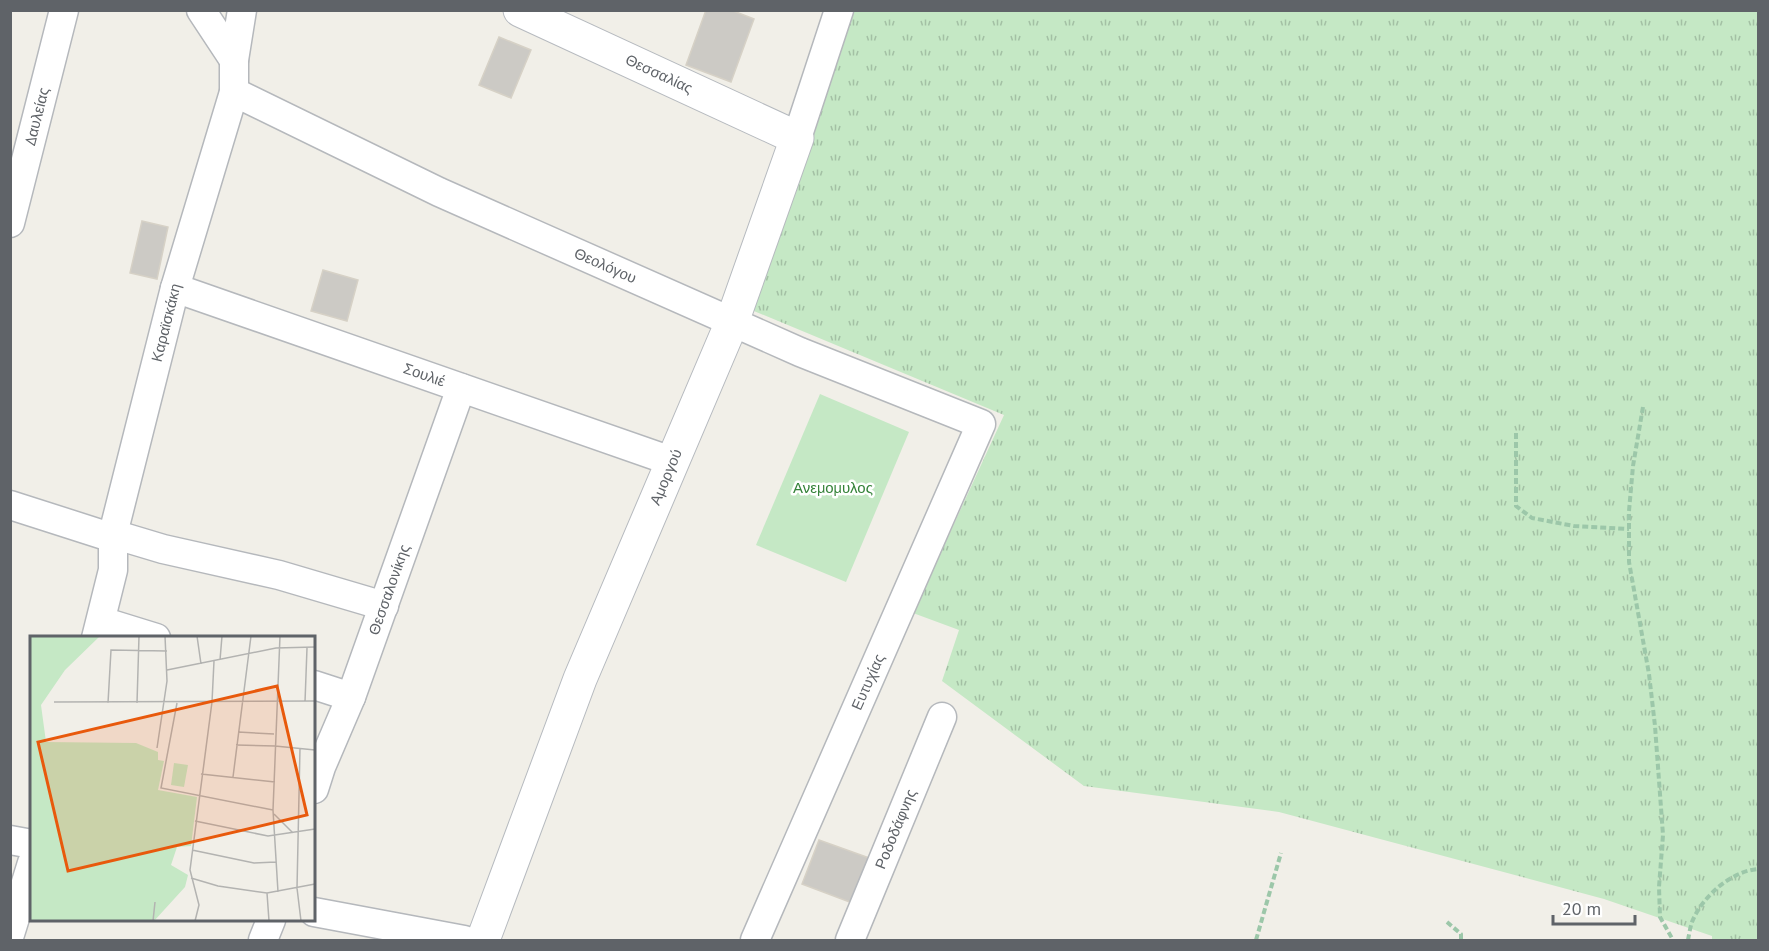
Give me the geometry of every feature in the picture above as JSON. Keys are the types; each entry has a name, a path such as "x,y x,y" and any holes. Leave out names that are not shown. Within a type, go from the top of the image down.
{"street":[{"name":"Δαυλείας","path":"10,223 64,10"},
{"path":"201,10 234,60"},
{"name":"Καραϊσκάκη","path":"99,629 113,570 113,536 175,288 234,92 234,60 242,10"},
{"name":"Θεσσαλίας","path":"520,10 797,138"},
{"name":"Αμοργού","path":"483,940 580,680 732,322 839,10"},
{"name":"Θεολόγου","path":"234,92 439,192 800,352 981,424"},
{"name":"Σουλιέ","path":"175,288 674,462"},
{"name":"Θεσσαλονίκης","path":"315,786 351,697 461,388"},
{"name":"Ευτυχίας","path":"755,940 981,424"},
{"path":"10,505 113,536 279,575 384,606"},
{"path":"99,629 143,636"},
{"path":"315,685 351,697"},
{"name":"Ροδοδάφνης","path":"850,940 942,717"},
{"path":"10,840 30,844"},
{"path":"10,934 30,869"},
{"path":"315,912 464,940"},
{"path":"263,940 271,921"}],"path":[{"path":"1643,407 1633,466 1629,562 1649,674 1663,835 1659,887 1660,917 1673,940"},
{"path":"1516,433 1516,506 1532,518 1574,526 1629,530"},
{"path":"1256,940 1281,853"},
{"path":"1688,940 1691,923 1701,905 1727,879 1758,869"},
{"path":"1447,922 1461,934 1461,940"}],"green space":[{"path":"850,11 1758,11 1758,940 1712,940 1712,936 1604,899 1279,812 1084,786 942,681 959,630 913,613 1004,415 742,306"},
{"name":"Ανεμομυλος","path":"820,394 909,432 846,582 756,545"}],"building":[{"path":"706,10 731,10 754,19 731,82 686,65"},
{"path":"499,37 531,50 511,98 479,85"},
{"path":"142,221 168,227 157,279 130,273"},
{"path":"323,270 358,280 347,321 311,311"},
{"path":"819,840 872,859 855,904 802,884"}]}
